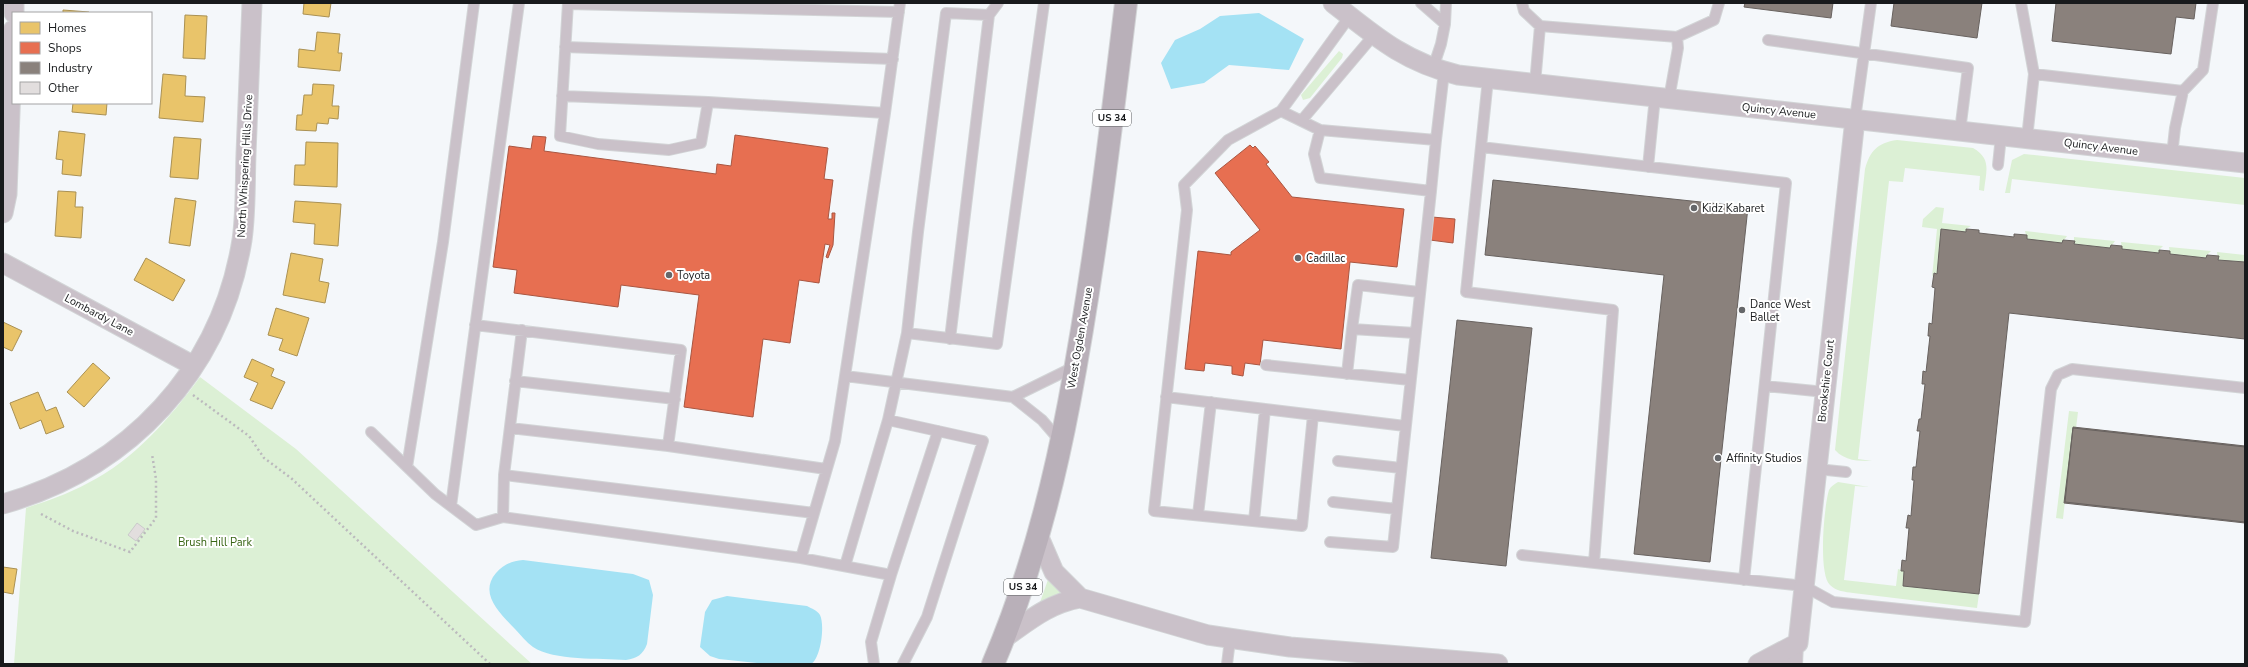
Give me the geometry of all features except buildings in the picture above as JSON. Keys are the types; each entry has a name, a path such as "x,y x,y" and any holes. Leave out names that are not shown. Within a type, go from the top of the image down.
{"main road":[{"name":"West Ogden Avenue","path":"993,664 1017,604 1038,535 1061,443 1076,366 1097,233 1126,3"}],"street":[{"name":"North Whispering Hills Drive","path":"3,504 23,498 68,480 105,458 153,418 194,366 206,348 223,306 237,264 242,240 252,3"},
{"name":"Quincy Avenue","path":"1334,3 1373,36 1413,61 1438,70 1488,79 2245,163"},
{"path":"3,212 7,194 12,57"},
{"name":"Brookshire Court","path":"1798,644 1855,119"},
{"name":"Lombardy Lane","path":"3,263 194,366"},
{"path":"1038,535 1054,572 1080,598"},
{"path":"1004,638 1041,612 1061,602 1080,598 1230,640 1290,647 1498,664"},
{"path":"1758,664 1798,644"}],"lane":[{"path":"407,467 443,242 474,3"},
{"path":"451,506 519,3"},
{"path":"708,102 701,143 669,150 598,144 560,136 568,3 899,8 893,59 835,441 801,558"},
{"path":"950,338 989,15 998,3"},
{"path":"907,333 997,344 1044,3"},
{"path":"1420,3 1445,24"},
{"path":"1330,542 1392,546 1431,191 1436,140 1438,70 1445,24 1446,3"},
{"path":"1522,3 1524,11 1540,26 1677,37 1714,20 1719,3"},
{"path":"1855,119 1871,3"},
{"path":"2021,3 2034,74 2027,138"},
{"path":"2172,155 2175,128 2183,91 2203,70 2213,3"},
{"path":"845,566 888,420 907,333 918,232 946,13 989,15"},
{"path":"1313,415 1302,526 1154,511 1187,210 1184,185 1228,140 1281,111 1350,16"},
{"path":"1535,84 1540,26"},
{"path":"1302,120 1373,36"},
{"path":"1648,167 1662,98 1678,48 1677,37"},
{"path":"1768,40 1968,68 1960,131"},
{"path":"565,47 893,59"},
{"path":"2034,74 2183,91"},
{"path":"1488,79 1466,292 1613,310 1594,563"},
{"path":"562,96 708,102 885,112"},
{"path":"1281,111 1320,130 1436,140"},
{"path":"1320,130 1314,154 1320,178 1431,191"},
{"path":"1998,165 2001,136"},
{"path":"1481,147 1786,183 1744,580"},
{"path":"1347,374 1358,285 1419,292"},
{"path":"475,325 681,350 668,446"},
{"path":"1352,329 1415,333"},
{"path":"504,517 504,475 522,330"},
{"path":"1266,365 1410,380"},
{"path":"1013,397 1076,366"},
{"path":"1522,555 1804,586 1837,602 2025,622 2051,389 2058,376 2072,369 2245,388"},
{"path":"845,376 1013,397 1042,420 1061,443"},
{"path":"516,381 675,399"},
{"path":"1765,386 1825,392"},
{"path":"1166,397 1405,426"},
{"path":"1198,515 1211,402"},
{"path":"1254,521 1265,409"},
{"path":"888,420 983,441 928,617 903,664"},
{"path":"510,428 668,446 826,469"},
{"path":"874,664 872,642 891,575 938,431"},
{"path":"371,432 407,467 451,506 476,525 504,517 801,558 891,575"},
{"path":"1338,461 1401,468"},
{"path":"1817,469 1846,472"},
{"path":"504,475 814,513"},
{"path":"1333,502 1396,509"},
{"path":"1227,664 1230,640"},
{"path":"1785,664 1798,644"},
{"path":"1797,664 1798,644"}],"path":[{"path":"190,393 249,436 264,458 291,478 490,664"},
{"path":"42,514 73,531 130,552 156,518 156,479 152,454"}],"green space":[{"path":"1339,51 1343,54 1342,58 1310,98 1303,100 1301,95"},
{"path":"1897,140 1973,148 1979,152 1985,161 1986,177 1984,191 1979,190 1980,176 1905,168 1903,182 1889,181 1858,459 1872,461 1857,460 1847,458 1835,450 1865,169 1869,157 1875,149 1884,143"},
{"path":"2024,154 2245,178 2245,205 2012,179 2010,193 2005,193 2012,160"},
{"path":"1936,207 1944,208 1942,223 1971,226 1966,229 1966,232 1941,230 1937,274 1934,273 1932,277 1937,229 1922,227 1923,219"},
{"path":"2025,231 2067,236 2062,243 2027,239"},
{"path":"2074,237 2115,241 2110,248 2074,244"},
{"path":"2121,242 2163,246 2159,250 2159,253 2122,249"},
{"path":"2169,247 2211,251 2206,258 2170,254"},
{"path":"2217,252 2245,255 2245,262 2218,260"},
{"name":"Brush Hill Park","path":"200,377 296,449 532,664 14,664 26,508 80,487 105,474 121,462 150,437 164,422"},
{"path":"2069,411 2078,412 2076,428 2073,428 2063,519 2056,518"},
{"path":"1838,482 1869,487 1855,486 1844,580 1896,586 1898,569 1904,571 1903,586 1979,594 1977,608 1847,592 1832,587 1826,578 1824,568 1823,539 1825,510 1829,490"},
{"path":"1050,574 1070,595 1038,608"}],"water":[{"path":"1259,13 1304,39 1289,70 1229,65 1204,83 1171,89 1161,63 1175,40 1200,29 1220,16"},
{"path":"523,560 633,574 649,580 653,595 647,644 644,651 636,657 626,660 591,659 553,655 533,647 498,610 490,596 489,588 491,581 502,567 515,561"},
{"path":"727,596 807,606 819,613 822,633 820,648 814,661 811,664 767,664 719,659 710,656 700,647 705,612 712,600"}],"place":[{"name":"Kidz Kabaret","path":"1694,208"},
{"name":"Cadillac","path":"1298,258"},
{"name":"Toyota","path":"669,275"},
{"name":"Dance West Ballet","path":"1742,310"},
{"name":"Affinity Studios","path":"1718,458"}]}
